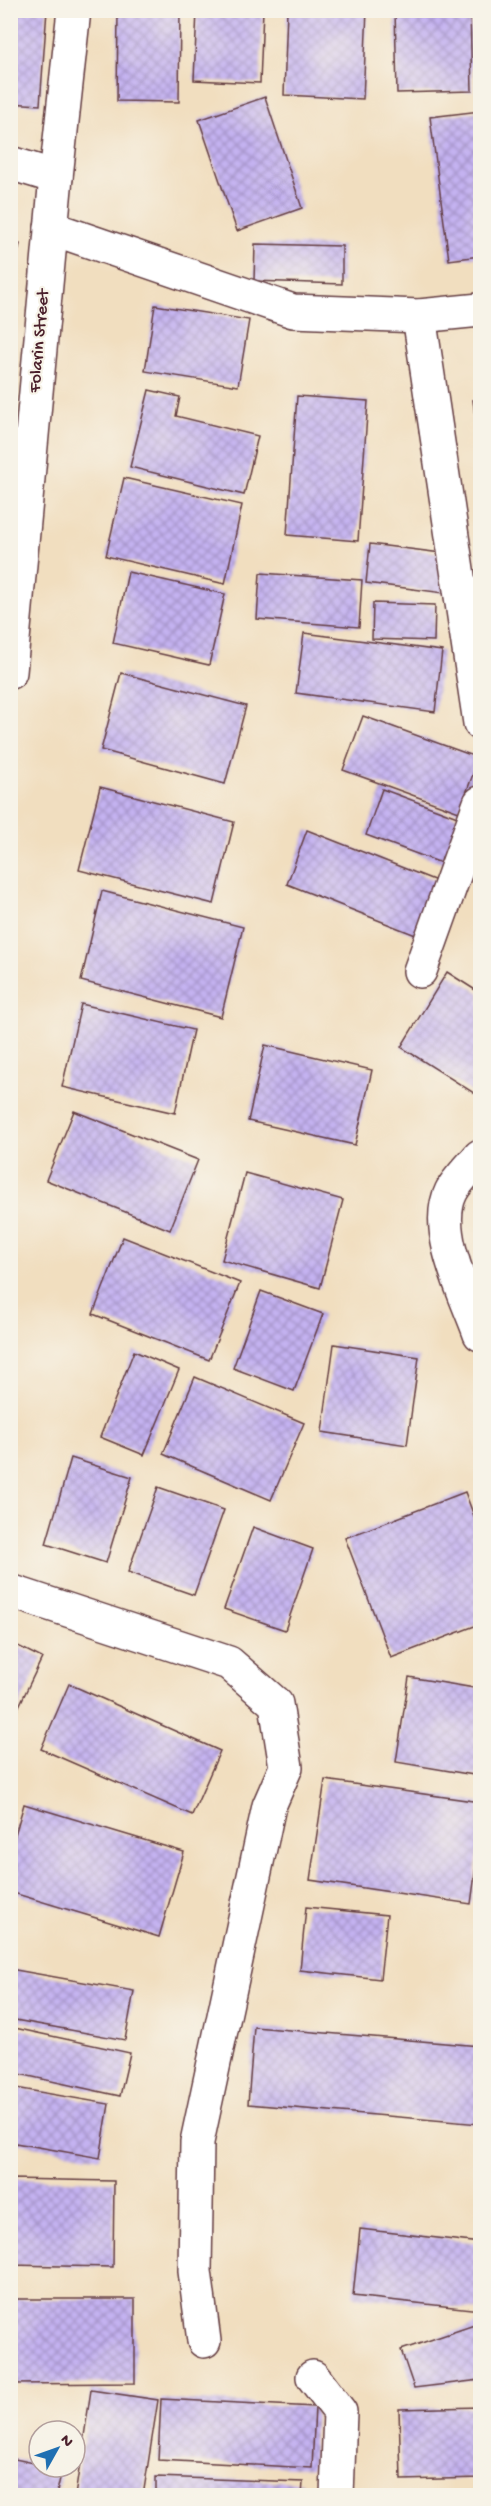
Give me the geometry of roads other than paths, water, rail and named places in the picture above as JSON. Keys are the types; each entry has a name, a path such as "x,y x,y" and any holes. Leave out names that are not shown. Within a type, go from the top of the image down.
{"street":[{"name":"Folarin Street","path":"10,672 12,619 74,10"},
{"path":"10,163 56,177"},
{"path":"51,228 293,311 418,316 480,310"},
{"path":"418,316 480,723"},
{"path":"420,971 480,803"},
{"path":"480,1156 451,1192 444,1219 450,1251 480,1334"},
{"path":"10,1591 229,1663 276,1704 286,1767 270,1806 196,2142 195,2271 204,2341"},
{"path":"314,2377 340,2412 336,2496"}]}
